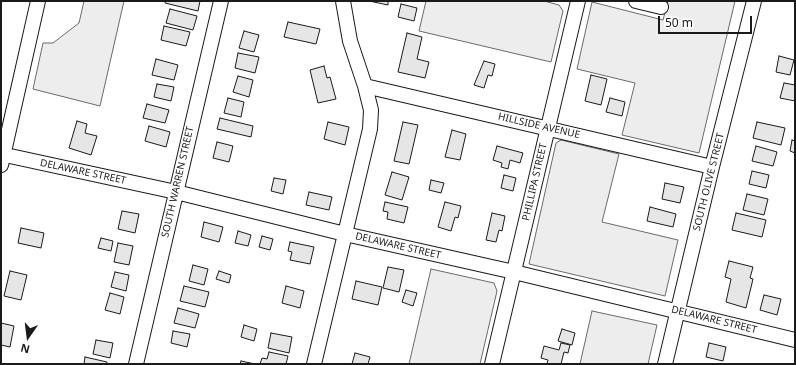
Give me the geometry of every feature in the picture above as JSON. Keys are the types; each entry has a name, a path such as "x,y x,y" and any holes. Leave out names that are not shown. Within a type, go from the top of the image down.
{"street":[{"path":"2,157 38,1"},
{"name":"SOUTH WARREN STREET","path":"136,364 221,1"},
{"path":"314,364 370,129 371,110 365,86 350,41 343,1"},
{"name":"PHILLIPA STREET","path":"492,364 578,1"},
{"path":"636,1 661,7"},
{"name":"SOUTH OLIVE STREET","path":"665,364 712,167 754,1"},
{"name":"HILLSIDE AVENUE","path":"365,86 712,167"},
{"name":"DELAWARE STREET","path":"2,157 176,192 345,234 514,272 795,340"}],"shaded area":[{"path":"84,1 124,1 100,106 33,89 43,43 53,43 79,23"},
{"path":"426,1 544,1 559,5 563,11 551,62 419,31"},
{"path":"668,1 735,1 699,153 622,135 635,83 577,69 592,2 663,20"},
{"path":"561,140 619,154 602,222 678,240 665,296 529,264 556,143"},
{"path":"431,269 494,283 497,291 480,364 409,364"},
{"path":"592,311 657,325 648,364 580,364"}],"building":[{"path":"165,1 200,1 198,11 165,3"},
{"path":"369,1 388,1 388,5"},
{"path":"401,4 417,8 414,21 398,17"},
{"path":"170,9 197,16 193,30 166,23"},
{"path":"288,22 320,29 316,44 284,37"},
{"path":"164,26 190,32 186,46 161,40"},
{"path":"244,31 259,35 254,52 239,48"},
{"path":"407,33 422,37 417,59 429,62 425,78 398,72"},
{"path":"238,53 259,57 255,73 235,68"},
{"path":"779,56 794,60 790,75 776,72"},
{"path":"156,59 178,65 174,80 152,75"},
{"path":"484,61 495,64 492,76 488,75 484,88 474,85"},
{"path":"324,66 327,78 330,77 336,99 318,103 310,70"},
{"path":"591,75 607,79 601,105 585,101"},
{"path":"238,76 253,80 249,97 233,92"},
{"path":"784,83 795,85 795,101 780,98"},
{"path":"157,84 174,87 171,101 154,97"},
{"path":"228,98 244,102 241,117 224,113"},
{"path":"610,98 625,102 622,116 606,112"},
{"path":"147,104 169,110 165,123 143,118"},
{"path":"220,118 253,126 251,137 217,129"},
{"path":"77,121 87,124 85,133 97,136 91,155 69,148"},
{"path":"328,122 349,127 345,145 324,139"},
{"path":"403,122 418,125 409,164 394,161"},
{"path":"757,122 785,128 781,145 753,138"},
{"path":"149,126 170,132 166,147 145,141"},
{"path":"452,130 466,134 460,160 445,157"},
{"path":"792,140 795,141 795,153 790,151"},
{"path":"217,142 233,146 229,162 213,158"},
{"path":"497,146 523,153 520,163 510,160 508,169 501,167 502,163 493,160"},
{"path":"756,146 777,152 773,166 752,161"},
{"path":"752,171 769,175 766,188 749,184"},
{"path":"392,172 409,177 402,200 385,195"},
{"path":"504,175 516,178 513,191 501,188"},
{"path":"274,178 286,180 283,194 271,191"},
{"path":"431,180 444,183 441,193 429,190"},
{"path":"665,183 684,187 680,203 662,199"},
{"path":"309,192 332,197 329,210 306,205"},
{"path":"747,194 768,199 764,215 743,210"},
{"path":"385,202 408,207 404,223 387,219 388,212 383,211"},
{"path":"445,202 461,206 458,218 455,217 451,231 438,227"},
{"path":"650,207 676,214 673,227 647,221"},
{"path":"122,211 139,214 135,233 118,229"},
{"path":"492,213 505,216 502,231 499,230 496,242 486,240"},
{"path":"736,213 766,220 762,237 732,230"},
{"path":"204,222 223,227 219,242 201,237"},
{"path":"21,228 44,233 41,248 18,243"},
{"path":"238,231 251,235 248,246 235,243"},
{"path":"262,236 273,239 270,250 259,247"},
{"path":"101,238 113,241 111,251 98,248"},
{"path":"290,242 314,247 310,264 290,260 292,252 288,251"},
{"path":"118,243 133,246 129,265 114,262"},
{"path":"729,261 753,267 750,278 753,279 746,308 726,302 731,279 725,277"},
{"path":"193,265 208,269 204,285 189,281"},
{"path":"388,267 404,270 399,292 383,288"},
{"path":"10,271 27,275 21,300 4,296"},
{"path":"219,271 231,275 229,283 216,279"},
{"path":"115,272 129,275 126,291 111,287"},
{"path":"356,281 382,287 378,305 352,299"},
{"path":"184,286 209,292 205,307 180,301"},
{"path":"286,286 304,291 300,308 282,303"},
{"path":"406,290 417,293 413,306 402,302"},
{"path":"110,293 124,297 120,314 105,310"},
{"path":"764,295 781,299 777,315 760,310"},
{"path":"178,308 199,314 195,328 174,323"},
{"path":"1,323 14,326 10,347 1,345"},
{"path":"244,325 257,329 254,341 241,337"},
{"path":"562,329 575,333 572,345 558,341"},
{"path":"173,331 190,334 187,347 171,343"},
{"path":"271,333 292,337 289,353 268,348"},
{"path":"96,340 113,343 110,358 93,354"},
{"path":"561,343 570,345 568,353 564,352 561,364 547,364 548,360 541,358 544,346 559,350"},
{"path":"709,343 726,347 723,361 706,357"},
{"path":"269,352 288,356 286,364 260,364 262,358 267,359"},
{"path":"355,353 370,357 368,364 352,364"},
{"path":"85,357 107,362 107,364 84,364"},
{"path":"241,361 255,364 240,364"}]}
